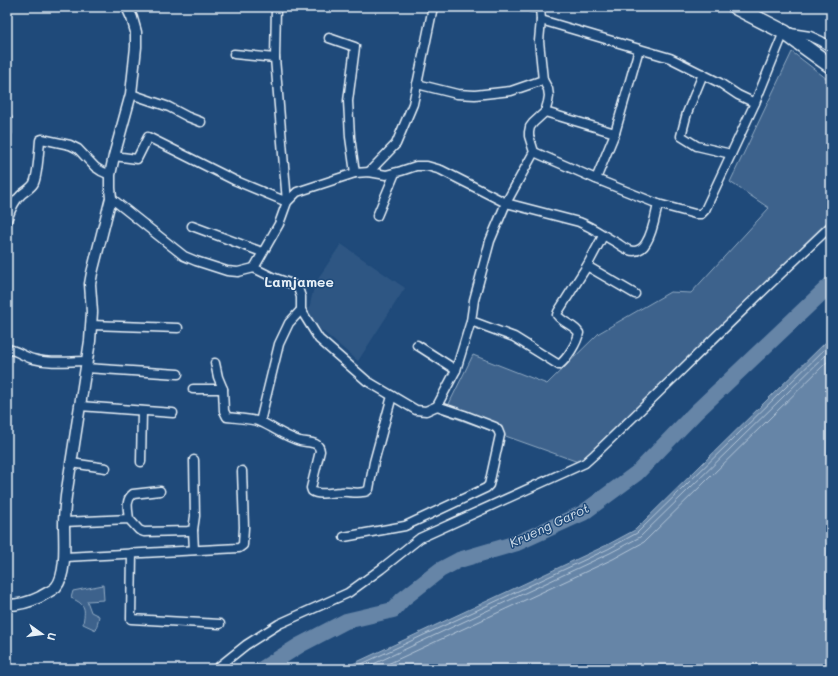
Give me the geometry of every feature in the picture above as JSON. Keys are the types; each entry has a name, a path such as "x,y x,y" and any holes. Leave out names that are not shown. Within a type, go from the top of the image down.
{"highway":[{"path":"735,7 784,32 831,66"}],"street":[{"path":"7,605 35,599 56,587 62,575 66,496 91,325 92,312 90,284 111,198 110,175 130,94 136,47 136,32 127,7"},
{"path":"254,268 279,224 287,202 275,58 276,7"},
{"path":"369,172 396,144 413,104 431,7"},
{"path":"111,198 184,256 228,271 238,272 254,268 272,277 292,284 298,288 301,297 301,310 319,339 367,381 416,410 426,411 437,406 456,370 471,321 476,293 490,241 506,203 534,152 529,136 530,127 545,112 548,102 548,89 543,80 539,42 541,20 540,7 530,7"},
{"path":"541,20 670,58 720,83 755,104"},
{"path":"534,152 658,204 695,214 701,214 706,210 755,104 784,32 810,36 831,47"},
{"path":"329,38 355,48 348,101 350,137 355,173"},
{"path":"596,179 615,134 639,49"},
{"path":"234,54 275,58"},
{"path":"703,74 687,113 681,136 697,146 731,154"},
{"path":"417,84 457,94 475,95 511,91 543,80"},
{"path":"130,94 169,107 201,122"},
{"path":"545,112 615,134"},
{"path":"7,118 7,133"},
{"path":"114,156 137,159 148,137 234,180 287,202"},
{"path":"7,220 14,203 19,196 33,185 36,176 40,140 42,139 70,145 78,149 101,172 110,175"},
{"path":"287,202 297,192 355,173 369,172 386,175 416,166 427,166 441,170 506,203 579,222 629,250 635,251 646,244 658,204"},
{"path":"377,216 395,173"},
{"path":"192,226 262,252"},
{"path":"216,669 246,645 279,624 348,593 420,538 585,463 831,226"},
{"path":"471,321 514,337 559,365 566,358 579,333 577,329 560,319 557,315 558,312 587,266 603,236"},
{"path":"587,266 635,294"},
{"path":"260,422 279,344 289,323 301,310"},
{"path":"91,325 178,328"},
{"path":"417,345 456,370"},
{"path":"7,349 27,358 47,362 86,364 178,374"},
{"path":"214,362 223,389 224,411 227,417 260,422 298,440 318,445 320,451 311,488 314,493 362,493 369,489 374,462 392,396"},
{"path":"192,389 223,389"},
{"path":"80,406 173,413"},
{"path":"344,537 405,526 486,488 489,485 500,435 498,430 495,427 437,406"},
{"path":"141,462 142,411"},
{"path":"194,460 194,550"},
{"path":"71,463 106,468"},
{"path":"64,557 239,548 243,545 244,527 242,471"},
{"path":"160,491 133,494 129,497 127,501 129,519 139,530 144,532 193,530"},
{"path":"64,522 129,519"},
{"path":"132,553 131,619 220,624"}],"shaded area":[{"path":"792,52 831,82 831,218 581,463 444,414 473,355 547,384 599,333 670,292 691,293 769,208 730,182"},
{"path":"341,244 405,288 358,361 307,318 314,287"},
{"path":"103,585 104,600 87,601 91,612 99,616 96,630 83,624 84,608 80,603 71,598 73,591"}],"water":[{"path":"831,337 831,669 342,669 607,545 635,530"}],"waterway":[{"name":"Krueng Garot","path":"262,669 300,645 346,621 393,610 403,599 440,570 459,560 517,543 583,513 637,473 695,413 831,284"}],"district":[{"name":"Lamjamee","path":"299,282"}]}
